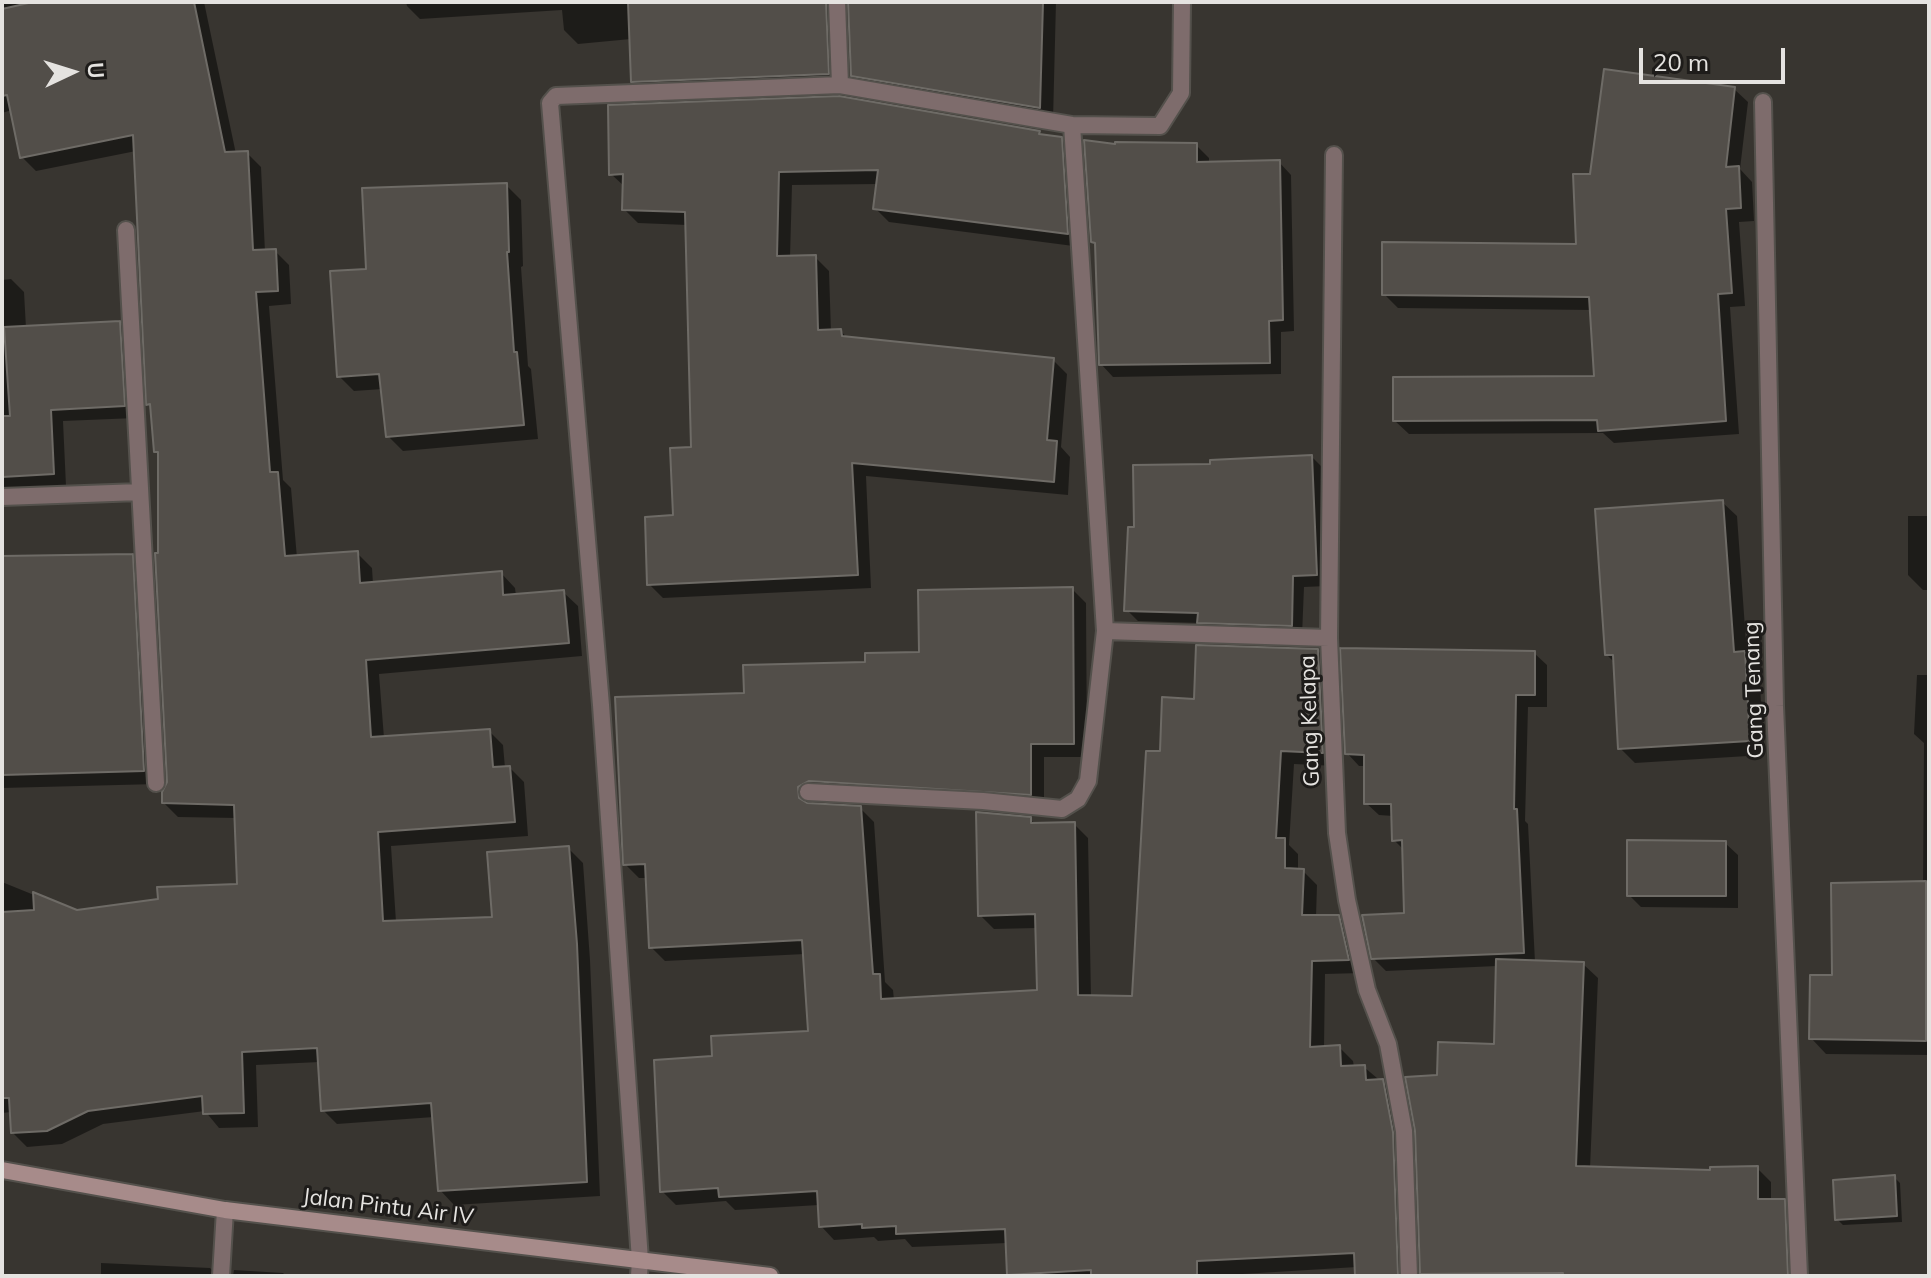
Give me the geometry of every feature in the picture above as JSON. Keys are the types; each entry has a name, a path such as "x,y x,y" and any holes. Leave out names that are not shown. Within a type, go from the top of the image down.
{"main road":[{"name":"Jalan Pintu Air IV","path":"2,1170 225,1210 639,1268 770,1276"}],"street":[{"path":"837,2 840,85"},
{"path":"639,1268 600,689 550,103 556,96 840,85 1072,125 1160,126 1181,93 1182,2"},
{"name":"Gang Tenang","path":"1763,102 1775,706 1799,1276"},
{"path":"808,792 983,801 1062,809 1078,799 1088,781 1105,631 1072,125"},
{"name":"Gang Kelapa","path":"1334,155 1329,638 1337,833 1363,975 1388,1044 1404,1131 1409,1276"},
{"path":"126,230 156,783"},
{"path":"2,497 140,492"},
{"path":"1105,631 1329,638"},
{"path":"221,1276 225,1210"}],"building":[{"path":"33,2 194,2 225,152 248,151 253,250 276,249 278,291 256,292 270,472 278,472 285,556 358,551 360,583 502,571 503,595 564,590 569,643 366,660 371,737 490,729 493,767 510,766 515,822 378,832 383,921 492,917 487,852 569,846 577,944 587,1182 438,1191 431,1103 321,1111 317,1048 242,1052 244,1113 203,1114 202,1096 88,1111 47,1131 11,1133 9,1098 2,1098 2,912 34,910 33,892 77,910 158,899 157,887 237,884 234,805 162,803 162,792 167,782 155,553 158,553 158,452 154,452 150,404 146,405 133,135 20,158 7,95 2,96 2,9"},
{"path":"628,2 826,2 829,74 631,82"},
{"path":"848,2 1043,2 1040,108 851,76"},
{"path":"1604,69 1735,87 1726,167 1739,166 1741,208 1726,209 1732,293 1718,294 1726,421 1598,431 1597,420 1393,421 1393,377 1594,376 1589,297 1382,295 1382,242 1576,244 1573,174 1590,174"},
{"path":"839,96 1062,137 1068,234 873,209 878,170 779,172 777,256 816,255 818,330 841,329 842,336 1054,358 1047,440 1057,441 1054,482 852,463 858,575 647,585 645,517 673,515 670,448 691,447 685,212 622,210 623,174 609,175 608,105"},
{"path":"1084,140 1115,144 1197,143 1197,162 1280,160 1283,320 1269,321 1270,363 1099,365 1095,243 1091,242"},
{"path":"507,183 507,252 514,352 517,352 524,425 386,437 379,374 337,377 330,271 366,269 362,188"},
{"path":"120,321 125,406 51,410 54,474 2,477 2,416 10,416 4,327"},
{"path":"1312,455 1317,575 1293,576 1292,626 1197,623 1198,613 1124,611 1128,527 1134,527 1133,465 1210,464 1210,460"},
{"path":"1723,500 1734,652 1745,651 1750,741 1618,749 1613,655 1605,655 1595,509"},
{"path":"133,554 144,771 2,775 2,556"},
{"path":"1073,587 1074,744 1031,744 1031,795 809,781 798,787 799,798 807,803 861,806 873,974 880,974 881,999 1037,990 1035,914 978,916 976,812 1031,817 1031,823 1075,822 1078,995 1132,996 1146,751 1160,751 1162,697 1194,699 1196,645 1318,649 1323,753 1281,751 1276,838 1285,838 1285,868 1304,869 1302,915 1339,915 1349,960 1312,961 1310,1047 1340,1045 1341,1066 1365,1065 1366,1080 1383,1079 1393,1132 1398,1275 1355,1276 1354,1253 1197,1261 1197,1276 1091,1276 1091,1270 1007,1275 1005,1229 896,1234 896,1226 862,1228 862,1224 819,1227 817,1191 719,1197 718,1188 660,1192 654,1060 712,1056 711,1036 808,1031 802,940 649,948 645,864 623,865 615,697 744,693 743,665 865,662 865,653 919,652 918,590"},
{"path":"1340,648 1535,651 1535,695 1516,695 1514,809 1517,809 1524,953 1371,959 1362,915 1404,913 1402,840 1392,841 1391,804 1364,804 1364,755 1345,754"},
{"path":"1627,840 1726,841 1726,896 1627,896"},
{"path":"1926,881 1926,1041 1809,1039 1810,975 1832,975 1831,883"},
{"path":"1496,959 1584,962 1576,1166 1710,1170 1710,1167 1758,1166 1758,1199 1785,1199 1788,1276 1420,1274 1415,1131 1405,1077 1437,1075 1438,1042 1494,1044"},
{"path":"1895,1175 1897,1216 1835,1220 1833,1180"}]}
